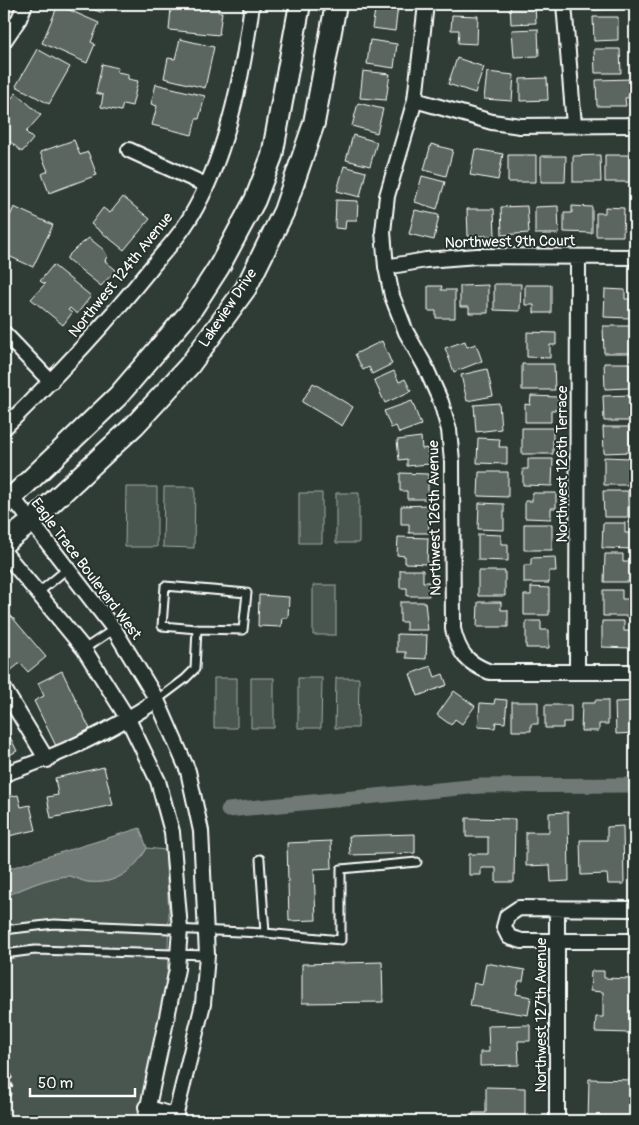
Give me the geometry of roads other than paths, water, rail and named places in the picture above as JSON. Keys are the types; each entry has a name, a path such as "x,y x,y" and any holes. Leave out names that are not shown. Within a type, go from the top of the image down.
{"street":[{"path":"4,41 19,19 25,4"},
{"name":"Northwest 124th Avenue","path":"4,428 51,382 116,311 184,226 206,185 229,124 246,50 252,4"},
{"name":"Lakeview Drive","path":"8,502 118,396 190,312 219,267 255,200 272,156 300,4"},
{"name":"Lakeview Drive","path":"4,543 30,523 135,425 165,394 246,288 284,211 314,124 336,4"},
{"name":"Northwest 126th Avenue","path":"426,4 415,100 387,196 383,232 386,267 392,296 406,332 441,402 449,430 452,461 453,629 457,645 464,656 476,666 490,672 577,672"},
{"path":"564,4 574,125"},
{"path":"415,100 492,122 520,126 628,125 635,123"},
{"path":"129,150 206,185"},
{"name":"Northwest 9th Court","path":"386,267 426,260 477,256 635,257"},
{"name":"Northwest 126th Terrace","path":"577,672 578,257"},
{"path":"219,267 246,288"},
{"path":"4,332 51,382"},
{"name":"Eagle Trace Boulevard West","path":"8,502 30,523 114,629 157,700 188,771 200,831 208,955 203,1004 175,1119"},
{"path":"4,552 84,649 128,719 158,781 172,832 180,929 178,954 168,1021 146,1107 145,1121"},
{"path":"577,672 635,672"},
{"path":"4,689 47,760"},
{"path":"4,774 47,760 128,719 157,700"},
{"path":"635,909 519,908 508,916 504,927 509,937 522,940 635,941"},
{"name":"Northwest 127th Avenue","path":"557,908 557,1121"},
{"path":"146,1107 175,1119"}],"lane":[{"path":"38,593 67,569"},
{"path":"165,586 247,593 243,630 197,629 162,626 165,586"},
{"path":"84,649 114,629"},
{"path":"157,700 185,680 195,669 197,629"},
{"path":"260,859 265,933"},
{"path":"4,930 54,924 265,933 340,940 341,868 417,862"},
{"path":"4,954 36,950 208,955"}],"waterway":[{"path":"228,810 480,786 635,785"}]}
